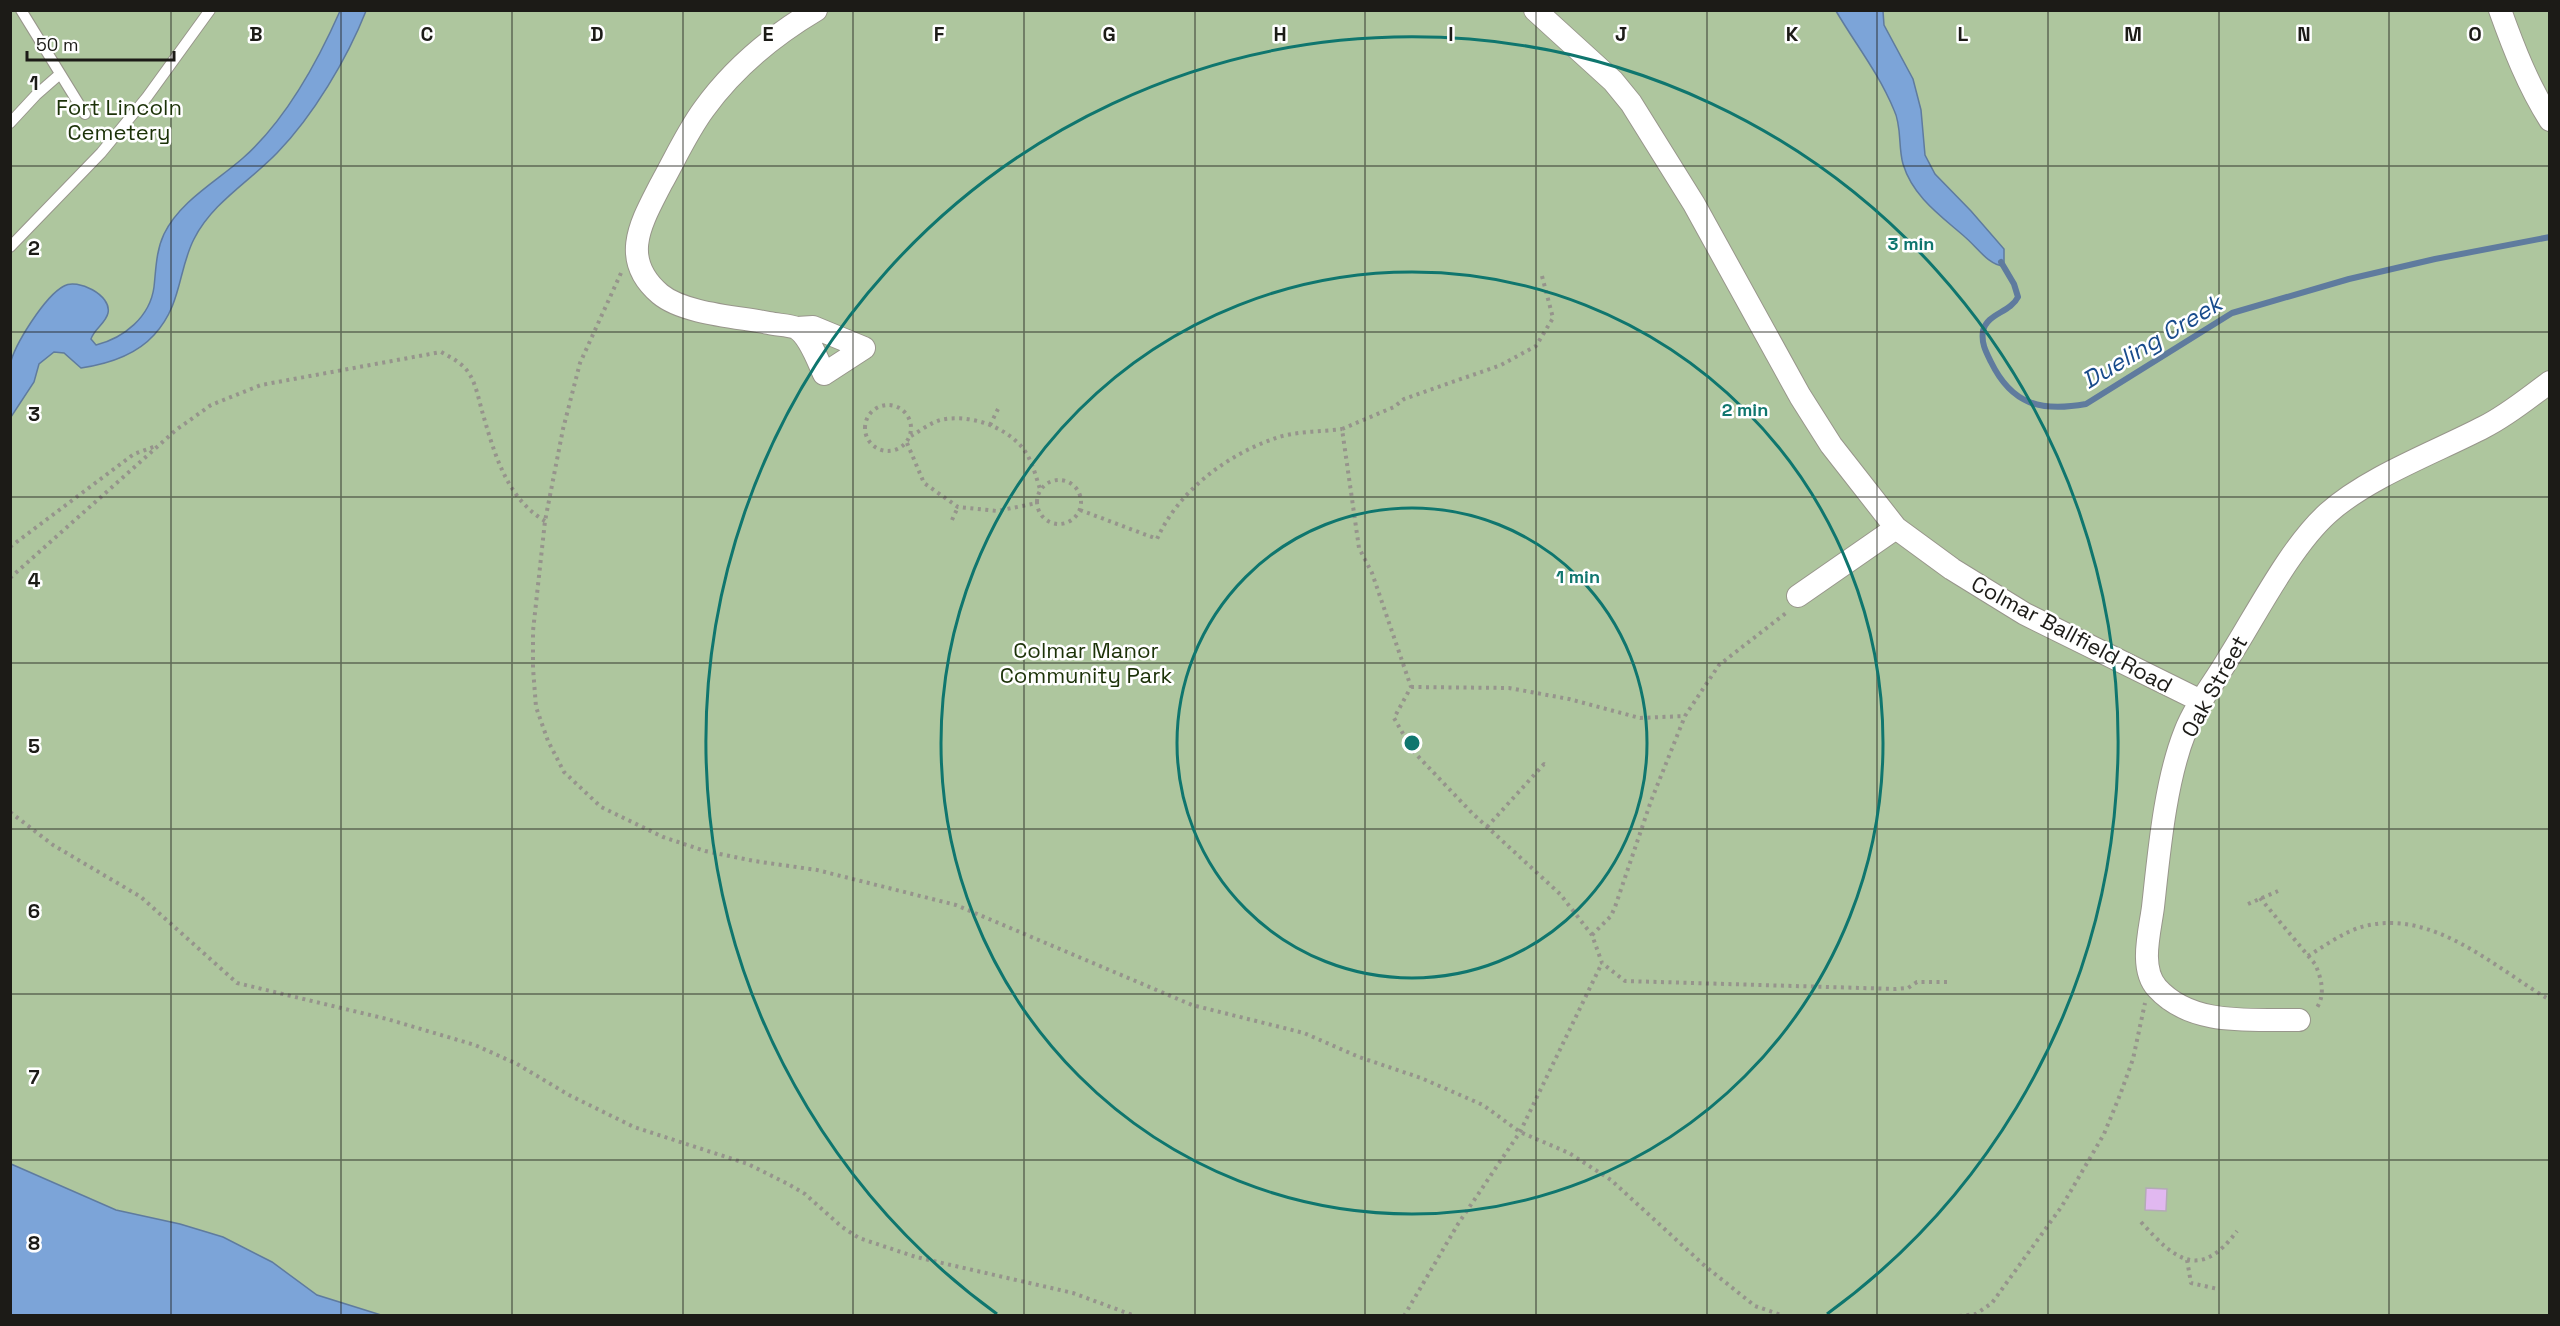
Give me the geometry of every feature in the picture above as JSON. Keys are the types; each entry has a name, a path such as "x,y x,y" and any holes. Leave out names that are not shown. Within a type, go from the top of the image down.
{"street":[{"path":"797,328 686,307 661,294 641,272 636,245 643,219 678,152 704,109 724,86 781,33 816,10"},
{"name":"Colmar Ballfield Road","path":"1534,10 1613,81 1631,103 1694,204 1800,396 1831,445 1896,528 1952,569 2025,615 2201,701"},
{"path":"2500,10 2518,61 2533,93 2550,120"},
{"name":"Oak Street","path":"2149,974 2148,947 2167,806 2185,731 2201,701 2299,547 2328,513 2363,488 2504,416 2550,382"},
{"path":"1798,596 1896,528"},
{"path":"2149,974 2156,987 2170,999 2203,1015 2222,1018 2299,1020"}],"lane":[{"path":"21,10 85,114"},
{"path":"10,247 101,153 147,97 210,10"},
{"path":"10,123 60,74"}],"path":[{"path":"636,245 580,363 563,429 545,521 533,631 536,707 548,741 564,772 601,807 663,837 705,850 754,861 817,870 956,905 1192,1005 1304,1033 1359,1057 1421,1078 1483,1105 1520,1132 1569,1153 1611,1180 1706,1266 1755,1306 1784,1316"},
{"path":"1080,510 1157,539 1164,523 1180,501 1201,481 1228,461 1274,438 1342,429 1394,407 1404,399 1501,365 1536,346 1553,318 1542,276"},
{"path":"10,578 160,445 211,405 261,385 441,352 456,360 470,374 491,441 518,501 531,513 545,521"},
{"path":"885,405 900,408 911,420 911,436 907,443 895,451 887,452 874,447 866,434 867,419 877,407 885,405"},
{"path":"990,425 998,409"},
{"path":"911,436 939,420 974,419 990,425 1018,443 1033,465 1040,489 1036,503 1043,517 1056,524 1070,521 1080,510 1080,495 1066,480 1052,480 1040,489"},
{"path":"1342,429 1359,548 1372,573 1411,687 1394,718 1413,751 1487,827 1560,894 1592,935 1602,963 1625,981 1896,989 1908,988 1917,982 1947,982"},
{"path":"907,443 924,483 958,507 998,512 1036,503"},
{"path":"10,547 134,454 160,445"},
{"path":"952,520 958,507"},
{"path":"1592,935 1611,916 1615,907 1651,801 1685,717 1719,665 1792,608 1798,596"},
{"path":"1411,687 1509,688 1569,699 1640,718 1685,717"},
{"path":"1487,827 1544,764 1548,767"},
{"path":"10,812 53,845 141,897 237,983 387,1019 475,1045 517,1064 569,1095 634,1127 748,1164 788,1184 805,1194 842,1227 859,1238 916,1257 1073,1293 1135,1316"},
{"path":"2248,904 2278,891"},
{"path":"2260,898 2308,956 2319,974 2322,994 2319,1005 2312,1014 2299,1020"},
{"path":"2308,956 2364,926 2385,923 2409,924 2453,940 2550,1000"},
{"path":"1404,1316 1458,1224 1520,1132 1602,963"},
{"path":"1959,1316 1976,1314 1992,1303 2062,1206 2104,1134 2133,1059 2149,974"},
{"path":"2141,1222 2169,1250 2194,1262 2216,1254 2237,1231"},
{"path":"2187,1260 2191,1283 2218,1289"}],"green space":[{"name":"Colmar Manor Community Park","path":"10,11 2549,11 2549,1315 381,1315 317,1295 272,1262 180,1224 116,1210 11,1164"}],"water":[{"path":"340,11 366,11 339,67 316,104 290,138 277,153 221,203 202,226 189,251 175,300 163,324 147,342 130,354 111,361 81,368 64,353 54,352 39,364 34,382 11,417 10,365 17,346 31,322 48,300 56,291 70,284 85,286 99,294 108,306 108,313 91,339 96,345 116,337 134,325 152,298 159,247 171,222 179,211 200,192 259,143 273,126 311,70"},
{"path":"1836,11 1883,11 1884,25 1913,79 1921,110 1925,155 1935,174 2004,249 2004,266 1998,265 1983,255 1929,205 1914,186 1903,164 1898,123 1888,96"},
{"path":"11,1164 116,1210 180,1224 223,1237 272,1262 317,1295 381,1315 11,1315"}],"building":[{"path":"2146,1188 2167,1189 2166,1211 2145,1210"}],"waterway":[{"name":"Dueling Creek","path":"2001,262 2014,284 2018,297 2010,307 1985,325 1984,347 2008,388 2029,402 2055,407 2086,404 2232,313 2349,279 2435,259 2550,237"}],"park label":[{"name":"Fort Lincoln Cemetery","path":"119,120"}]}
